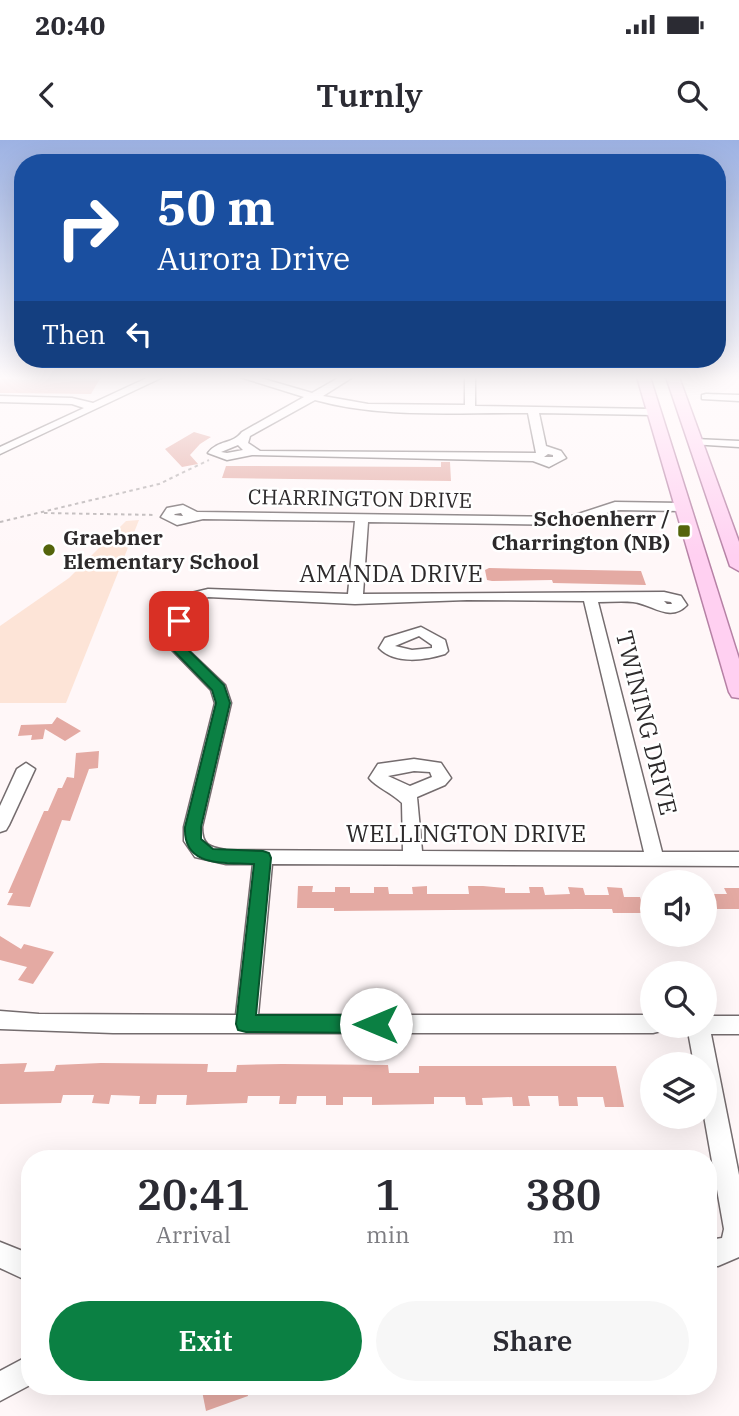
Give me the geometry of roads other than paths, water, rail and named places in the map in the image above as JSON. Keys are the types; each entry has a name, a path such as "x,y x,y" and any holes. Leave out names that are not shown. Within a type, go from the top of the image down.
{"main road":[{"path":"660,437 738,684"},
{"path":"693,437 737,557"}],"street":[{"path":"0,451 31,437"},
{"path":"246,437 246,447 538,454 536,437"},
{"path":"695,442 739,444"},
{"name":"CHARRINGTON DRIVE","path":"193,515 570,521 615,506 682,507"},
{"path":"355,600 362,518"},
{"name":"AMANDA DRIVE","path":"196,846 192,835 193,827 223,703 219,688 177,647 175,639 181,613 185,603 192,597 217,593 355,600 424,620 467,596 658,602"},
{"name":"TWINING DRIVE","path":"590,598 655,859"},
{"path":"0,825 26,769"},
{"path":"410,794 412,858"},
{"name":"WELLINGTON DRIVE","path":"196,846 212,855 263,858 739,859"},
{"path":"246,1024 263,858"},
{"path":"0,1020 39,1023 640,1024"},
{"path":"717,1025 739,1025"},
{"path":"700,1038 737,1230 734,1246 727,1251 717,1252"},
{"path":"0,1255 21,1263"},
{"path":"0,1387 21,1374"}],"place":[{"name":"Schoenherr / Charrington (NB)","path":"684,531"},
{"name":"Graebner Elementary School","path":"49,550"}]}
